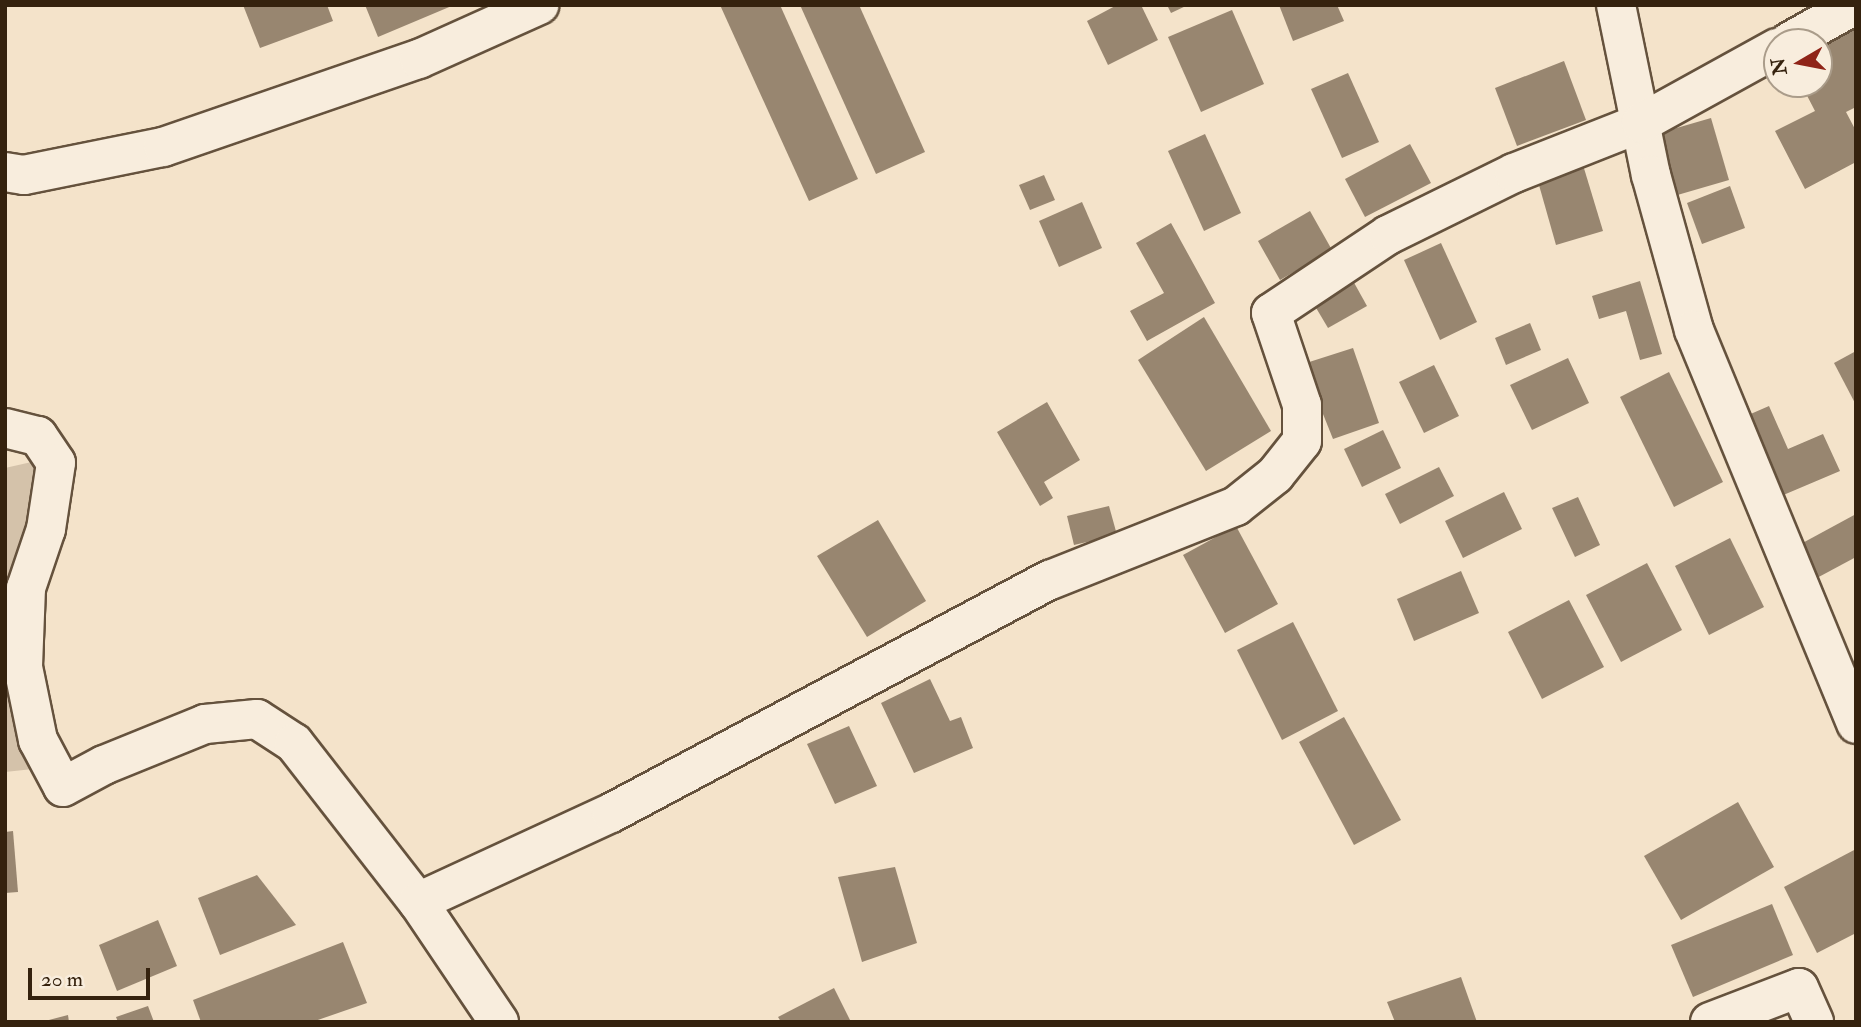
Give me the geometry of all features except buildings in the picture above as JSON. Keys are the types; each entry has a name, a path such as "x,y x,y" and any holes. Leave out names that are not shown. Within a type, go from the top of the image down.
{"street":[{"path":"5,173 24,176 163,147 419,59 539,5"},
{"path":"1615,5 1641,124 1694,330 1856,724"},
{"path":"1814,28 1855,5"},
{"path":"418,902 611,813 1051,580 1236,506 1275,475 1302,441 1302,405 1270,313 1388,235 1514,173 1641,124 1763,56"},
{"path":"5,428 38,436 56,463 46,529 26,588 23,667 38,740 63,787 104,765 205,724 257,719 294,743 418,902 499,1022"},
{"path":"1710,1022 1799,988 1814,1022"}],"shaded area":[{"path":"45,459 30,568 33,769 5,772 5,468"}]}
